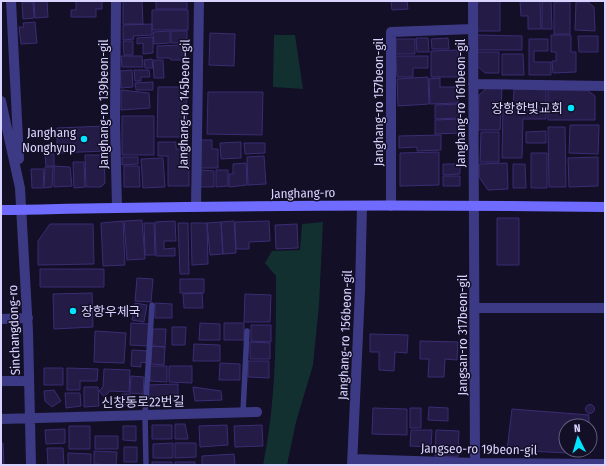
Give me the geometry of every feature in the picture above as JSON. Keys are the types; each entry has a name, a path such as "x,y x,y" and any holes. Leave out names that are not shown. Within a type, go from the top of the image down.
{"street":[{"path":"11,1 20,188"},
{"name":"Janghang-ro 139beon-gil","path":"116,1 115,122 117,208"},
{"name":"Janghang-ro 145beon-gil","path":"196,207 199,1"},
{"name":"Janghang-ro 161beon-gil","path":"473,1 474,205"},
{"name":"Janghang-ro 157beon-gil","path":"391,206 391,32 473,30"},
{"path":"473,84 605,86"},
{"name":"Sinchangdong-ro","path":"1,101 20,188 22,210 28,318 31,465"},
{"name":"Janghang-ro","path":"1,210 474,205 605,207"},
{"name":"Jangsan-ro 317beon-gil","path":"474,205 475,464"},
{"name":"Janghang-ro 156beon-gil","path":"353,462 362,206"},
{"path":"475,308 605,308"},
{"path":"1,319 28,318"},
{"path":"1,381 29,381"},
{"name":"신창동로22번길","path":"1,418 257,412"},
{"name":"Jangseo-ro 19beon-gil","path":"353,462 605,464"}],"lane":[{"path":"146,465 145,415 152,305"},
{"path":"243,412 247,331"}],"green space":[{"path":"274,35 295,35 303,89 273,87"},
{"path":"323,222 319,305 313,365 296,422 287,465 263,465 271,418 276,324 276,276 265,263 272,251 300,250 302,224"}],"building":[{"path":"34,1 47,1 48,17 35,18"},
{"path":"76,1 102,1 102,9 96,9 96,17 71,17 71,10 76,10"},
{"path":"123,1 142,1 143,24 123,24"},
{"path":"156,1 187,1 187,9 156,9"},
{"path":"391,1 407,1 408,9 392,10"},
{"path":"480,1 500,1 500,31 477,31 477,5"},
{"path":"520,1 540,1 541,29 528,29 528,16 521,16"},
{"path":"551,1 552,29 542,29 542,2"},
{"path":"22,2 33,2 34,18 23,19"},
{"path":"554,2 570,2 570,34 554,34"},
{"path":"576,2 588,2 594,7 595,31 575,30"},
{"path":"152,10 188,10 188,30 152,30"},
{"path":"35,22 37,43 21,44 19,27 24,27 23,23"},
{"path":"152,24 152,35 133,36 134,39 123,40 123,25"},
{"path":"170,31 170,43 154,44 153,32"},
{"path":"171,31 187,31 187,43 171,43"},
{"path":"210,33 235,34 234,66 209,65"},
{"path":"477,35 522,36 522,50 477,50"},
{"path":"551,35 571,35 571,52 576,52 576,72 553,73 552,61 556,61 556,52 551,52"},
{"path":"578,36 598,36 598,52 579,52"},
{"path":"153,37 153,53 143,54 143,43 137,44 137,38"},
{"path":"416,38 428,38 429,52 417,52"},
{"path":"448,38 449,49 432,49 431,39"},
{"path":"396,39 415,39 415,54 396,54"},
{"path":"529,39 548,39 548,51 534,51 534,62 551,62 551,75 529,75"},
{"path":"123,41 133,41 133,55 124,55"},
{"path":"184,45 184,60 157,58 157,46"},
{"path":"458,50 459,77 431,77 431,51"},
{"path":"476,52 499,52 499,73 485,73 476,65"},
{"path":"502,54 523,54 524,75 502,75"},
{"path":"121,56 142,56 143,67 122,67"},
{"path":"396,56 428,56 428,68 413,68 413,77 397,77"},
{"path":"152,59 153,68 145,68 144,60"},
{"path":"153,60 163,60 164,78 154,78"},
{"path":"132,70 133,87 121,88 120,71"},
{"path":"134,70 149,70 150,77 141,77 141,81 135,81"},
{"path":"428,77 429,104 398,106 397,79"},
{"path":"440,78 440,87 458,87 458,103 430,104 429,79"},
{"path":"153,82 153,90 136,90 135,83"},
{"path":"158,87 187,87 186,137 157,137"},
{"path":"487,88 502,88 500,130 478,130 479,95"},
{"path":"514,89 546,90 546,119 523,119 522,158 502,158 503,105 513,105"},
{"path":"121,90 149,93 150,108 121,110"},
{"name":"장항한빛교회","path":"548,90 587,90 595,96 595,120 548,120"},
{"path":"208,92 263,92 262,135 207,134"},
{"path":"460,104 460,118 435,119 435,105"},
{"path":"122,116 154,116 154,155 122,155"},
{"path":"460,119 460,133 435,134 435,120"},
{"path":"570,125 599,125 598,154 569,153"},
{"path":"106,126 106,151 57,153 57,128"},
{"path":"548,127 565,127 566,187 549,187"},
{"path":"546,131 546,143 526,143 526,132"},
{"path":"481,132 499,132 499,162 480,162"},
{"path":"441,135 441,150 417,151 417,147 399,148 399,136"},
{"path":"200,140 212,140 212,149 218,149 218,168 200,168"},
{"path":"158,142 176,142 176,149 189,149 189,186 168,186 168,156 158,156"},
{"path":"241,142 241,158 221,159 220,143"},
{"path":"244,143 265,143 265,153 245,154"},
{"path":"439,152 439,185 400,186 400,153"},
{"path":"531,153 547,153 547,188 531,188"},
{"path":"45,154 54,154 54,166 46,166"},
{"path":"85,155 104,155 105,183 101,187 86,187"},
{"path":"264,156 266,184 248,185 247,157"},
{"path":"122,157 138,157 138,164 122,165"},
{"path":"598,157 598,186 569,187 568,158"},
{"path":"163,158 165,187 143,188 141,159"},
{"path":"73,162 84,162 85,187 74,188"},
{"path":"246,163 247,185 229,187 229,174 233,174 233,164"},
{"path":"507,163 508,189 488,190 479,177 479,164"},
{"path":"443,164 460,164 460,174 443,175"},
{"path":"513,164 525,164 526,188 513,188"},
{"path":"54,166 70,167 72,186 54,187"},
{"path":"124,166 139,166 140,187 124,187"},
{"path":"45,167 53,167 52,187 44,188"},
{"path":"31,169 44,169 43,188 32,188"},
{"path":"201,170 214,171 214,187 200,187"},
{"path":"216,170 228,170 228,186 216,187"},
{"path":"443,176 460,176 460,186 443,186"},
{"path":"497,218 519,218 519,265 497,265"},
{"path":"142,220 145,259 127,260 124,221"},
{"path":"123,221 125,265 103,266 101,223"},
{"path":"175,221 176,241 164,241 164,249 175,248 175,256 156,256 155,222"},
{"path":"234,221 236,253 223,254 221,222"},
{"path":"269,221 270,241 249,242 249,249 236,249 235,222"},
{"path":"221,222 223,254 210,255 207,223"},
{"path":"144,223 154,223 155,255 145,255"},
{"path":"178,223 188,223 189,274 180,274"},
{"path":"191,223 207,223 208,264 192,265"},
{"path":"50,224 93,224 94,264 38,265 38,241"},
{"path":"297,224 298,248 276,249 275,225"},
{"path":"40,269 104,269 104,287 40,287"},
{"path":"137,278 153,279 151,302 135,301"},
{"path":"180,279 204,279 204,293 180,293"},
{"name":"장항우체국","path":"92,293 93,327 54,329 53,294"},
{"path":"202,293 203,308 184,308 183,294"},
{"path":"245,294 271,295 270,322 244,322"},
{"path":"135,303 147,305 144,322 132,320"},
{"path":"155,303 172,304 172,318 155,318"},
{"path":"131,323 150,324 148,346 130,345"},
{"path":"200,323 220,324 220,340 199,340"},
{"path":"224,323 244,323 244,340 224,340"},
{"path":"251,325 271,325 271,342 251,341"},
{"path":"172,327 186,327 185,345 172,345"},
{"path":"153,329 166,329 165,347 152,346"},
{"path":"95,331 126,333 124,363 94,362"},
{"path":"370,334 408,335 407,353 395,352 394,371 379,370 379,352 370,352"},
{"path":"420,341 458,342 457,360 445,359 444,377 428,377 429,359 420,359"},
{"path":"250,342 270,343 270,359 250,359"},
{"path":"194,344 220,345 220,361 193,361"},
{"path":"152,346 165,347 164,365 151,364"},
{"path":"132,350 149,351 148,363 141,362 141,367 131,366"},
{"path":"248,361 269,361 269,378 248,377"},
{"path":"220,363 240,364 240,380 219,380"},
{"path":"150,366 167,366 167,382 150,381"},
{"path":"169,366 192,366 192,383 169,382"},
{"path":"44,368 63,368 63,385 44,385"},
{"path":"67,368 98,369 97,381 80,381 80,390 67,390"},
{"path":"104,369 130,370 129,392 110,391 104,397 99,391 103,387"},
{"path":"131,376 144,377 143,394 130,393"},
{"path":"178,384 178,399 149,401 148,385"},
{"path":"84,387 98,387 99,406 84,407"},
{"path":"193,387 221,391 222,400 195,401"},
{"path":"54,390 61,401 52,407 45,401 44,391"},
{"path":"65,393 80,393 81,406 66,408"},
{"path":"122,394 130,394 129,405 121,404"},
{"path":"588,405 592,405 594,409 592,413 588,413 586,411 586,407"},
{"path":"429,407 448,408 448,421 428,420"},
{"path":"373,408 407,409 407,435 372,434"},
{"path":"410,408 421,408 421,428 410,428"},
{"path":"512,409 589,415 589,418 558,418 558,453 507,450"},
{"path":"175,424 185,424 188,439 175,439"},
{"path":"152,425 172,425 172,439 152,439"},
{"path":"227,425 228,445 200,447 199,426"},
{"path":"262,425 263,446 235,447 234,426"},
{"path":"69,426 90,426 90,449 69,449"},
{"path":"123,426 136,426 136,441 123,440"},
{"path":"65,429 65,443 46,444 45,430"},
{"path":"411,430 432,430 431,447 410,446"},
{"path":"436,430 459,431 458,457 435,456"},
{"path":"95,436 118,436 118,449 95,449"},
{"path":"1,443 3,443 4,465 1,465"},
{"path":"173,443 173,458 153,458 153,444"},
{"path":"175,443 196,443 196,457 175,458"},
{"path":"124,447 137,447 137,462 124,462"},
{"path":"47,448 63,448 64,465 48,465"},
{"path":"94,451 117,452 116,465 94,464"},
{"path":"68,453 91,454 91,465 68,465"},
{"path":"234,454 235,465 202,465 202,456"},
{"path":"152,462 172,462 172,465 152,465"},
{"path":"175,462 195,462 195,465 175,465"}],"place":[{"name":"장항한빛교회","path":"571,108"},
{"name":"Janghang Nonghyup","path":"84,139"},
{"name":"장항우체국","path":"73,311"}]}
